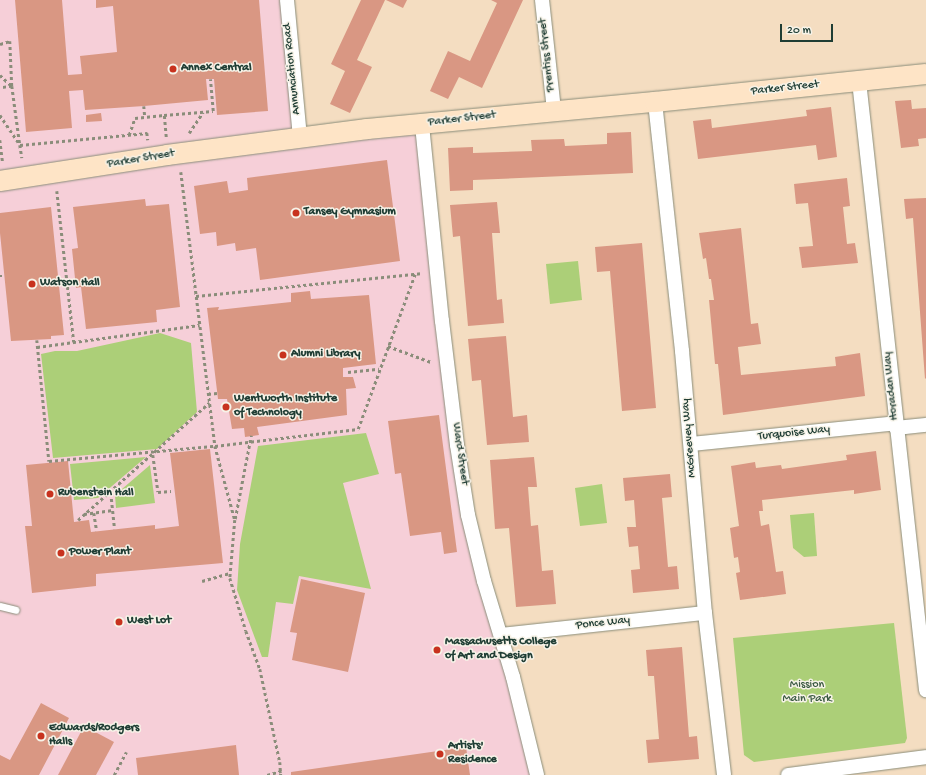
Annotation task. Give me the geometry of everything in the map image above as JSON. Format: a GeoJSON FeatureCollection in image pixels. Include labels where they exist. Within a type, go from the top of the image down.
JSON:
{"type":"FeatureCollection","features":[{"type":"Feature","properties":{"kind":"street","name":"Annunciation Road"},"geometry":{"type":"LineString","coordinates":[[287,0],[300,137]]}},
{"type":"Feature","properties":{"kind":"street","name":"Prentiss Street"},"geometry":{"type":"LineString","coordinates":[[542,0],[554,110]]}},
{"type":"Feature","properties":{"kind":"street","name":"Parker Street"},"geometry":{"type":"LineString","coordinates":[[1,172],[167,155],[367,129],[422,125],[554,110],[655,102],[926,74]]}},
{"type":"Feature","properties":{"kind":"street","name":"Horadan Way"},"geometry":{"type":"LineString","coordinates":[[859,81],[926,690]]}},
{"type":"Feature","properties":{"kind":"street","name":"McGreevey Way"},"geometry":{"type":"LineString","coordinates":[[655,102],[691,444],[705,613],[724,775]]}},
{"type":"Feature","properties":{"kind":"street","name":"Ward Street"},"geometry":{"type":"LineString","coordinates":[[422,125],[442,321],[457,445],[468,515],[484,581],[500,635],[537,775]]}},
{"type":"Feature","properties":{"kind":"street","name":"Turquoise Way"},"geometry":{"type":"LineString","coordinates":[[691,444],[896,426],[926,425]]}},
{"type":"Feature","properties":{"kind":"street","name":"Ponce Way"},"geometry":{"type":"LineString","coordinates":[[500,635],[705,613]]}},
{"type":"Feature","properties":{"kind":"street"},"geometry":{"type":"LineString","coordinates":[[788,775],[926,757]]}},
{"type":"Feature","properties":{"kind":"lane"},"geometry":{"type":"LineString","coordinates":[[0,606],[16,610]]}},
{"type":"Feature","properties":{"kind":"path"},"geometry":{"type":"LineString","coordinates":[[0,44],[10,41],[12,86],[23,161]]}},
{"type":"Feature","properties":{"kind":"path"},"geometry":{"type":"LineString","coordinates":[[0,75],[12,86]]}},
{"type":"Feature","properties":{"kind":"path"},"geometry":{"type":"LineString","coordinates":[[128,135],[135,118],[213,111],[210,79]]}},
{"type":"Feature","properties":{"kind":"path"},"geometry":{"type":"LineString","coordinates":[[0,88],[12,86]]}},
{"type":"Feature","properties":{"kind":"path"},"geometry":{"type":"LineString","coordinates":[[144,106],[145,117]]}},
{"type":"Feature","properties":{"kind":"path"},"geometry":{"type":"LineString","coordinates":[[187,137],[203,112]]}},
{"type":"Feature","properties":{"kind":"path"},"geometry":{"type":"LineString","coordinates":[[0,115],[20,145]]}},
{"type":"Feature","properties":{"kind":"path"},"geometry":{"type":"LineString","coordinates":[[164,115],[166,140]]}},
{"type":"Feature","properties":{"kind":"path"},"geometry":{"type":"LineString","coordinates":[[20,145],[147,133],[149,142]]}},
{"type":"Feature","properties":{"kind":"path"},"geometry":{"type":"LineString","coordinates":[[0,140],[1,172]]}},
{"type":"Feature","properties":{"kind":"path"},"geometry":{"type":"LineString","coordinates":[[181,171],[215,446],[235,520]]}},
{"type":"Feature","properties":{"kind":"path"},"geometry":{"type":"LineString","coordinates":[[57,191],[74,342]]}},
{"type":"Feature","properties":{"kind":"path"},"geometry":{"type":"LineString","coordinates":[[421,265],[423,280]]}},
{"type":"Feature","properties":{"kind":"path"},"geometry":{"type":"LineString","coordinates":[[196,296],[422,273]]}},
{"type":"Feature","properties":{"kind":"path"},"geometry":{"type":"LineString","coordinates":[[37,340],[50,461],[215,446],[358,429],[415,274]]}},
{"type":"Feature","properties":{"kind":"path"},"geometry":{"type":"LineString","coordinates":[[37,347],[200,325]]}},
{"type":"Feature","properties":{"kind":"path"},"geometry":{"type":"LineString","coordinates":[[388,346],[432,362],[431,355]]}},
{"type":"Feature","properties":{"kind":"path"},"geometry":{"type":"LineString","coordinates":[[348,372],[380,369]]}},
{"type":"Feature","properties":{"kind":"path"},"geometry":{"type":"LineString","coordinates":[[208,394],[217,393]]}},
{"type":"Feature","properties":{"kind":"path"},"geometry":{"type":"LineString","coordinates":[[78,520],[111,493],[209,403]]}},
{"type":"Feature","properties":{"kind":"path"},"geometry":{"type":"LineString","coordinates":[[251,436],[235,520],[230,574],[246,631],[260,669],[281,775]]}},
{"type":"Feature","properties":{"kind":"path"},"geometry":{"type":"LineString","coordinates":[[153,455],[158,492],[171,491]]}},
{"type":"Feature","properties":{"kind":"path"},"geometry":{"type":"LineString","coordinates":[[111,493],[115,529]]}},
{"type":"Feature","properties":{"kind":"path"},"geometry":{"type":"LineString","coordinates":[[84,514],[113,510]]}},
{"type":"Feature","properties":{"kind":"path"},"geometry":{"type":"LineString","coordinates":[[94,512],[97,531]]}},
{"type":"Feature","properties":{"kind":"path"},"geometry":{"type":"LineString","coordinates":[[202,581],[230,574]]}},
{"type":"Feature","properties":{"kind":"path"},"geometry":{"type":"LineString","coordinates":[[114,775],[126,752]]}},
{"type":"Feature","properties":{"kind":"path"},"geometry":{"type":"LineString","coordinates":[[267,775],[281,771]]}},
{"type":"Feature","properties":{"kind":"shaded area","name":"Wentworth Institute of Technology"},"geometry":{"type":"Polygon","coordinates":[[[0,0],[287,0],[300,137],[422,125],[457,445],[537,775],[0,775],[0,0]]]}},
{"type":"Feature","properties":{"kind":"green space"},"geometry":{"type":"Polygon","coordinates":[[[578,261],[582,300],[550,304],[546,264],[578,261]]]}},
{"type":"Feature","properties":{"kind":"green space"},"geometry":{"type":"Polygon","coordinates":[[[160,333],[191,343],[197,412],[157,449],[53,458],[41,354],[55,351],[77,351],[160,333]]]}},
{"type":"Feature","properties":{"kind":"green space"},"geometry":{"type":"Polygon","coordinates":[[[366,433],[379,474],[343,483],[371,589],[299,576],[293,604],[276,602],[268,657],[262,657],[237,590],[240,544],[258,446],[366,433]]]}},
{"type":"Feature","properties":{"kind":"green space"},"geometry":{"type":"Polygon","coordinates":[[[146,457],[98,498],[74,500],[70,464],[146,457]]]}},
{"type":"Feature","properties":{"kind":"green space"},"geometry":{"type":"Polygon","coordinates":[[[150,465],[155,503],[116,508],[115,495],[150,465]]]}},
{"type":"Feature","properties":{"kind":"green space"},"geometry":{"type":"Polygon","coordinates":[[[602,484],[607,523],[580,526],[575,488],[602,484]]]}},
{"type":"Feature","properties":{"kind":"green space"},"geometry":{"type":"Polygon","coordinates":[[[814,513],[817,556],[804,557],[793,548],[790,515],[814,513]]]}},
{"type":"Feature","properties":{"kind":"green space","name":"Mission Main Park"},"geometry":{"type":"Polygon","coordinates":[[[894,623],[907,738],[905,743],[754,762],[744,755],[733,638],[894,623]]]}},
{"type":"Feature","properties":{"kind":"building","name":"Annex Central"},"geometry":{"type":"Polygon","coordinates":[[[15,0],[62,0],[68,75],[82,74],[80,56],[117,52],[113,6],[96,8],[96,0],[259,0],[268,111],[217,115],[214,79],[206,79],[208,100],[144,106],[85,110],[83,90],[69,91],[72,128],[26,132],[15,0]]]}},
{"type":"Feature","properties":{"kind":"building"},"geometry":{"type":"Polygon","coordinates":[[[361,0],[385,0],[357,60],[372,67],[350,113],[330,104],[345,71],[331,64],[361,0]]]}},
{"type":"Feature","properties":{"kind":"building"},"geometry":{"type":"Polygon","coordinates":[[[386,0],[407,0],[403,8],[386,0]]]}},
{"type":"Feature","properties":{"kind":"building"},"geometry":{"type":"Polygon","coordinates":[[[491,0],[523,0],[482,88],[459,77],[448,99],[430,91],[448,51],[470,61],[497,3],[491,0]]]}},
{"type":"Feature","properties":{"kind":"building"},"geometry":{"type":"Polygon","coordinates":[[[911,100],[912,109],[926,108],[926,138],[918,139],[919,146],[901,148],[895,101],[911,100]]]}},
{"type":"Feature","properties":{"kind":"building"},"geometry":{"type":"Polygon","coordinates":[[[831,107],[837,157],[818,160],[816,145],[698,159],[693,121],[711,119],[712,128],[807,116],[806,110],[831,107]]]}},
{"type":"Feature","properties":{"kind":"building"},"geometry":{"type":"Polygon","coordinates":[[[101,113],[102,121],[86,122],[86,115],[101,113]]]}},
{"type":"Feature","properties":{"kind":"building"},"geometry":{"type":"Polygon","coordinates":[[[631,132],[633,173],[473,180],[473,190],[450,191],[448,148],[473,147],[473,153],[532,151],[531,140],[564,139],[565,146],[607,144],[607,133],[631,132]]]}},
{"type":"Feature","properties":{"kind":"building","name":"Tansey Gymnasium"},"geometry":{"type":"Polygon","coordinates":[[[387,160],[400,261],[260,280],[256,248],[236,251],[235,243],[217,246],[216,232],[200,234],[194,186],[227,181],[229,193],[248,190],[247,178],[387,160]]]}},
{"type":"Feature","properties":{"kind":"building"},"geometry":{"type":"Polygon","coordinates":[[[847,178],[850,206],[843,207],[847,244],[855,243],[858,263],[802,268],[799,247],[813,246],[808,203],[796,204],[794,184],[847,178]]]}},
{"type":"Feature","properties":{"kind":"building"},"geometry":{"type":"Polygon","coordinates":[[[926,198],[925,379],[913,218],[906,219],[904,199],[926,198]]]}},
{"type":"Feature","properties":{"kind":"building"},"geometry":{"type":"Polygon","coordinates":[[[145,199],[146,206],[169,204],[180,307],[156,310],[157,322],[86,329],[81,287],[76,288],[72,249],[78,248],[73,207],[145,199]]]}},
{"type":"Feature","properties":{"kind":"building"},"geometry":{"type":"Polygon","coordinates":[[[497,202],[500,233],[492,233],[497,300],[502,299],[504,323],[468,326],[460,236],[453,237],[450,205],[497,202]]]}},
{"type":"Feature","properties":{"kind":"building","name":"Watson Hall"},"geometry":{"type":"Polygon","coordinates":[[[51,207],[64,335],[51,336],[51,339],[11,341],[0,233],[0,213],[51,207]]]}},
{"type":"Feature","properties":{"kind":"building"},"geometry":{"type":"Polygon","coordinates":[[[741,228],[751,324],[758,323],[761,344],[738,347],[741,375],[836,366],[835,357],[860,353],[865,396],[723,415],[718,364],[715,364],[709,300],[714,300],[706,258],[703,259],[699,233],[741,228]]]}},
{"type":"Feature","properties":{"kind":"building"},"geometry":{"type":"Polygon","coordinates":[[[642,243],[656,408],[622,411],[610,271],[597,272],[595,247],[642,243]]]}},
{"type":"Feature","properties":{"kind":"building"},"geometry":{"type":"Polygon","coordinates":[[[310,291],[311,299],[369,295],[376,364],[343,368],[343,377],[353,377],[356,388],[346,389],[347,415],[257,427],[259,435],[245,437],[244,428],[232,429],[227,399],[218,399],[207,308],[219,307],[218,310],[291,302],[291,293],[310,291]]]}},
{"type":"Feature","properties":{"kind":"building"},"geometry":{"type":"Polygon","coordinates":[[[506,336],[513,417],[527,415],[529,442],[487,445],[481,380],[472,381],[468,339],[506,336]]]}},
{"type":"Feature","properties":{"kind":"building"},"geometry":{"type":"Polygon","coordinates":[[[439,415],[457,552],[444,554],[441,532],[410,536],[401,473],[395,474],[388,421],[439,415]]]}},
{"type":"Feature","properties":{"kind":"building"},"geometry":{"type":"Polygon","coordinates":[[[210,449],[223,563],[96,574],[96,586],[32,593],[25,526],[32,526],[26,465],[68,461],[74,522],[89,520],[91,532],[155,525],[155,529],[179,526],[170,453],[210,449]]]}},
{"type":"Feature","properties":{"kind":"building"},"geometry":{"type":"Polygon","coordinates":[[[876,451],[881,490],[854,494],[854,490],[762,500],[763,511],[759,511],[761,526],[769,524],[776,572],[783,571],[786,594],[740,600],[736,573],[740,572],[738,557],[734,558],[730,528],[739,526],[731,466],[755,462],[756,468],[781,465],[782,469],[847,460],[846,455],[876,451]]]}},
{"type":"Feature","properties":{"kind":"building"},"geometry":{"type":"Polygon","coordinates":[[[534,457],[537,487],[528,487],[531,526],[538,525],[542,571],[553,570],[556,604],[516,607],[509,528],[495,529],[490,460],[534,457]]]}},
{"type":"Feature","properties":{"kind":"building"},"geometry":{"type":"Polygon","coordinates":[[[670,474],[672,497],[662,498],[668,567],[677,566],[679,589],[633,593],[631,570],[640,569],[638,546],[629,547],[627,527],[636,527],[634,500],[625,501],[623,478],[670,474]]]}},
{"type":"Feature","properties":{"kind":"building"},"geometry":{"type":"Polygon","coordinates":[[[301,579],[365,593],[348,672],[292,660],[297,633],[290,632],[301,579]]]}},
{"type":"Feature","properties":{"kind":"building"},"geometry":{"type":"Polygon","coordinates":[[[682,647],[689,737],[697,736],[699,759],[648,763],[646,740],[659,739],[654,676],[648,676],[646,650],[682,647]]]}},
{"type":"Feature","properties":{"kind":"building","name":"Edwards/Rodgers Halls"},"geometry":{"type":"Polygon","coordinates":[[[41,703],[69,718],[39,775],[0,775],[0,755],[10,760],[41,703]]]}},
{"type":"Feature","properties":{"kind":"building","name":"Edwards/Rodgers Halls"},"geometry":{"type":"Polygon","coordinates":[[[84,726],[114,742],[96,775],[58,775],[84,726]]]}},
{"type":"Feature","properties":{"kind":"building"},"geometry":{"type":"Polygon","coordinates":[[[236,745],[239,775],[138,775],[136,758],[236,745]]]}},
{"type":"Feature","properties":{"kind":"building","name":"Artists' Residence"},"geometry":{"type":"Polygon","coordinates":[[[466,747],[470,775],[291,775],[291,772],[466,747]]]}},
{"type":"Feature","properties":{"kind":"place","name":"Annex Central"},"geometry":{"type":"Point","coordinates":[173,69]}},
{"type":"Feature","properties":{"kind":"place","name":"Tansey Gymnasium"},"geometry":{"type":"Point","coordinates":[296,213]}},
{"type":"Feature","properties":{"kind":"place","name":"Watson Hall"},"geometry":{"type":"Point","coordinates":[32,284]}},
{"type":"Feature","properties":{"kind":"place","name":"Alumni Library"},"geometry":{"type":"Point","coordinates":[283,355]}},
{"type":"Feature","properties":{"kind":"place","name":"Wentworth Institute of Technology"},"geometry":{"type":"Point","coordinates":[226,407]}},
{"type":"Feature","properties":{"kind":"place","name":"Rubenstein Hall"},"geometry":{"type":"Point","coordinates":[50,494]}},
{"type":"Feature","properties":{"kind":"place","name":"Power Plant"},"geometry":{"type":"Point","coordinates":[61,553]}},
{"type":"Feature","properties":{"kind":"place","name":"West Lot"},"geometry":{"type":"Point","coordinates":[119,622]}},
{"type":"Feature","properties":{"kind":"place","name":"Massachusetts College of Art and Design"},"geometry":{"type":"Point","coordinates":[437,650]}},
{"type":"Feature","properties":{"kind":"place","name":"Edwards/Rodgers Halls"},"geometry":{"type":"Point","coordinates":[41,736]}},
{"type":"Feature","properties":{"kind":"place","name":"Artists' Residence"},"geometry":{"type":"Point","coordinates":[440,754]}}]}
